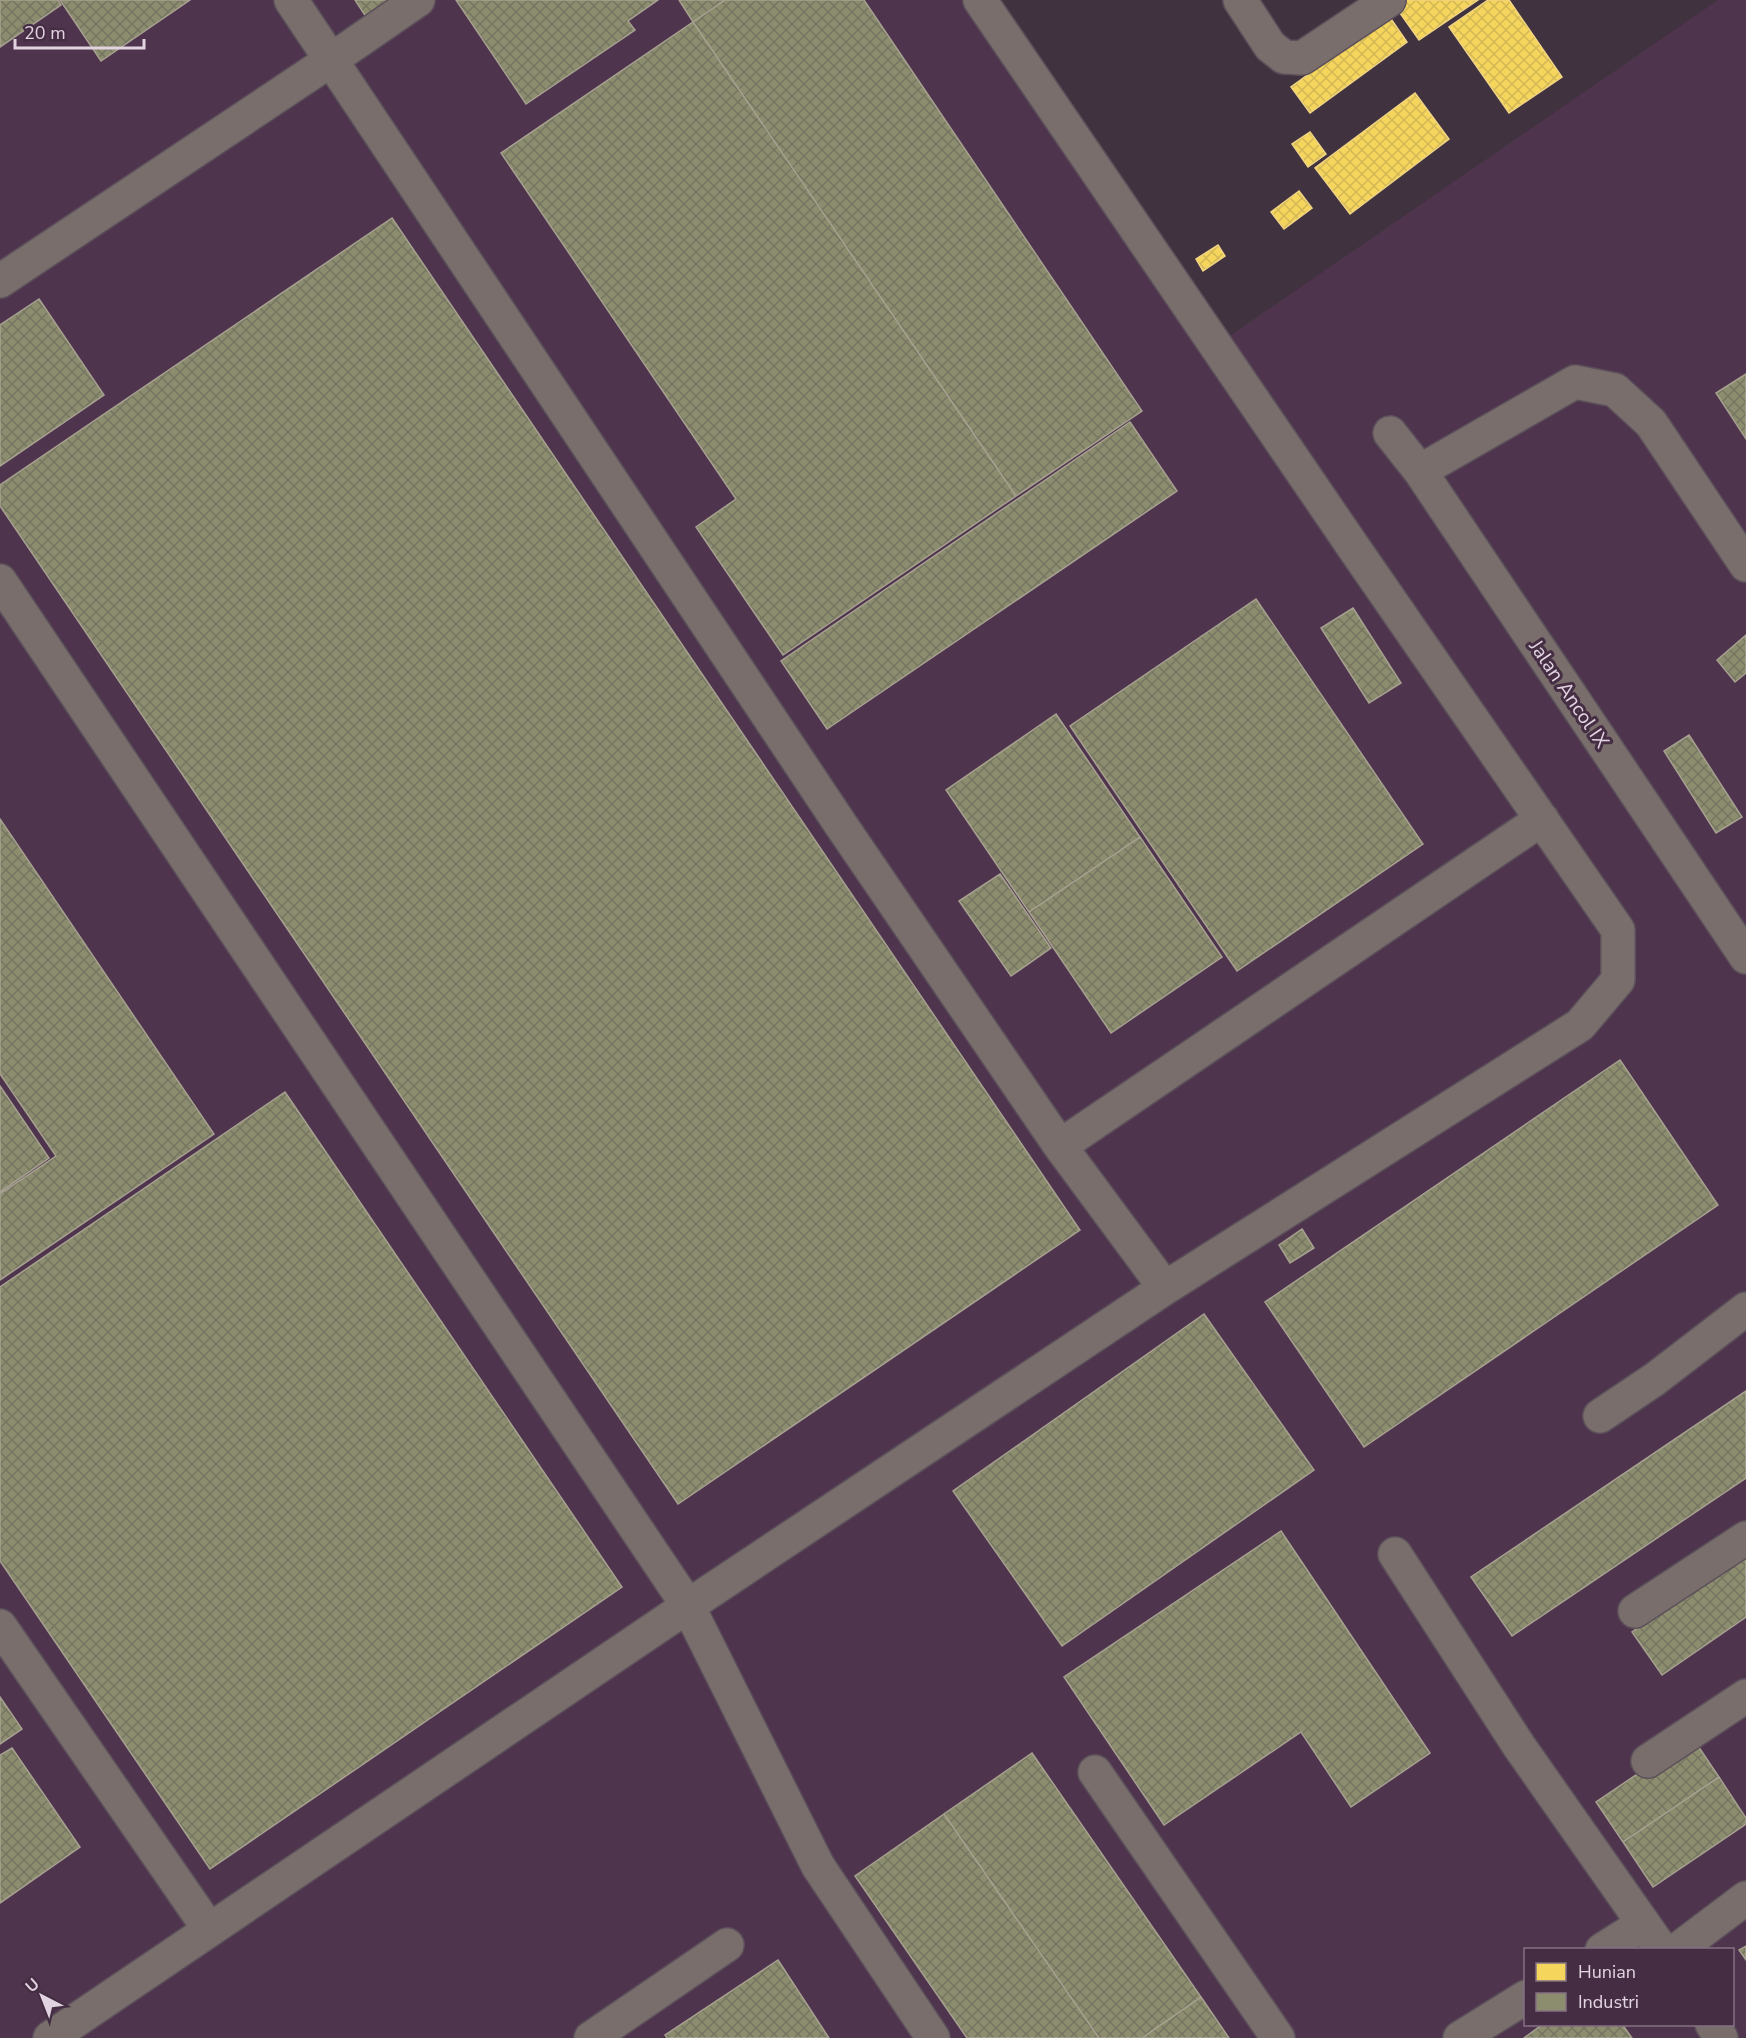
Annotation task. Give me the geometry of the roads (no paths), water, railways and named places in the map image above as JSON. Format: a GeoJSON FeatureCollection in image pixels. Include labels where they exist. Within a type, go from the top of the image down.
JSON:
{"type":"FeatureCollection","features":[{"type":"Feature","properties":{"kind":"street"},"geometry":{"type":"LineString","coordinates":[[291,0],[841,825],[1060,1146],[1165,1288]]}},
{"type":"Feature","properties":{"kind":"street"},"geometry":{"type":"LineString","coordinates":[[0,281],[418,0]]}},
{"type":"Feature","properties":{"kind":"street"},"geometry":{"type":"LineString","coordinates":[[50,2038],[688,1606],[1165,1288],[1580,1025],[1618,980],[1618,930],[980,0]]}},
{"type":"Feature","properties":{"kind":"street"},"geometry":{"type":"LineString","coordinates":[[1240,0],[1270,46],[1284,57],[1302,58],[1389,0]]}},
{"type":"Feature","properties":{"kind":"street"},"geometry":{"type":"LineString","coordinates":[[1420,471],[1575,382],[1615,390],[1651,423],[1746,565]]}},
{"type":"Feature","properties":{"kind":"street","name":"Jalan Ancol IX"},"geometry":{"type":"LineString","coordinates":[[1390,433],[1420,471],[1734,916],[1746,957]]}},
{"type":"Feature","properties":{"kind":"street"},"geometry":{"type":"LineString","coordinates":[[0,581],[688,1606],[818,1866],[933,2038]]}},
{"type":"Feature","properties":{"kind":"street"},"geometry":{"type":"LineString","coordinates":[[1060,1146],[1542,819]]}},
{"type":"Feature","properties":{"kind":"street"},"geometry":{"type":"LineString","coordinates":[[1600,1416],[1655,1379],[1746,1309]]}},
{"type":"Feature","properties":{"kind":"street"},"geometry":{"type":"LineString","coordinates":[[1635,1611],[1746,1538]]}},
{"type":"Feature","properties":{"kind":"street"},"geometry":{"type":"LineString","coordinates":[[1395,1554],[1519,1746],[1652,1937],[1610,1948]]}},
{"type":"Feature","properties":{"kind":"street"},"geometry":{"type":"LineString","coordinates":[[0,1626],[209,1929]]}},
{"type":"Feature","properties":{"kind":"street"},"geometry":{"type":"LineString","coordinates":[[1648,1761],[1746,1696]]}},
{"type":"Feature","properties":{"kind":"street"},"geometry":{"type":"LineString","coordinates":[[1095,1772],[1278,2038]]}},
{"type":"Feature","properties":{"kind":"street"},"geometry":{"type":"LineString","coordinates":[[1680,1948],[1746,1898]]}},
{"type":"Feature","properties":{"kind":"street"},"geometry":{"type":"LineString","coordinates":[[591,2038],[727,1945]]}},
{"type":"Feature","properties":{"kind":"street"},"geometry":{"type":"LineString","coordinates":[[1460,2038],[1524,1998]]}}]}
